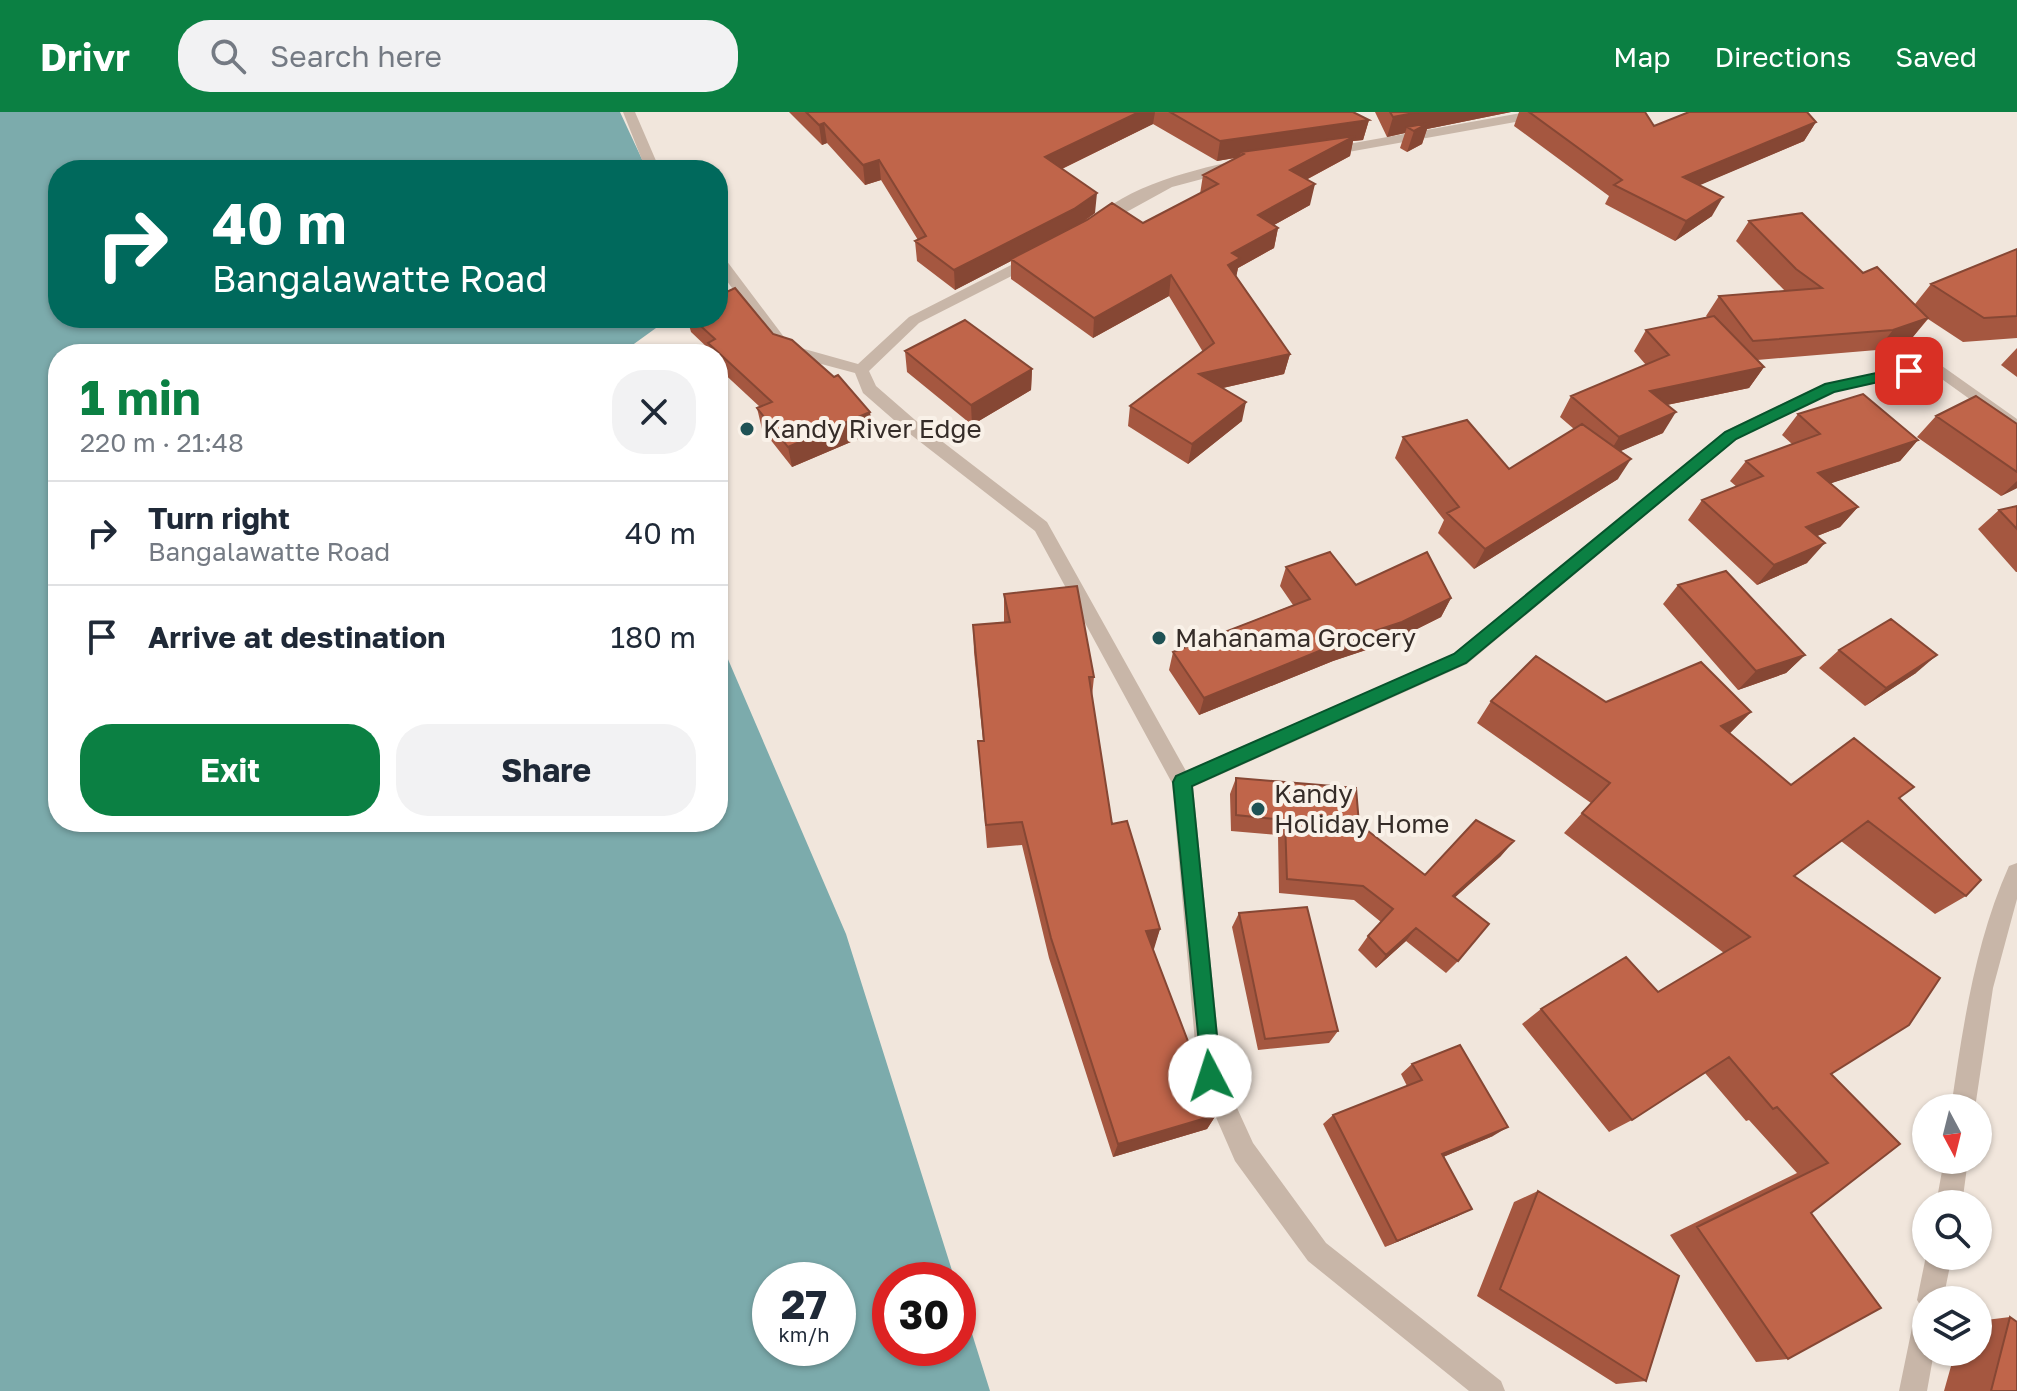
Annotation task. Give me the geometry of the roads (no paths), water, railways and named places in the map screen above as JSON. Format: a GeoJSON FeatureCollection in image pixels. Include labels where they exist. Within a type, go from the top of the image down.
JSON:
{"type":"FeatureCollection","features":[{"type":"Feature","properties":{"kind":"street"},"geometry":{"type":"LineString","coordinates":[[629,112],[649,160]]}},
{"type":"Feature","properties":{"kind":"street"},"geometry":{"type":"LineString","coordinates":[[1313,153],[1385,144],[1521,117],[1570,112]]}},
{"type":"Feature","properties":{"kind":"street"},"geometry":{"type":"LineString","coordinates":[[1079,235],[1127,201],[1205,169],[1267,160]]}},
{"type":"Feature","properties":{"kind":"street"},"geometry":{"type":"LineString","coordinates":[[861,370],[914,320],[1052,250]]}},
{"type":"Feature","properties":{"kind":"street"},"geometry":{"type":"LineString","coordinates":[[728,272],[785,349],[861,370]]}},
{"type":"Feature","properties":{"kind":"street"},"geometry":{"type":"LineString","coordinates":[[1182,782],[1460,659],[1731,435],[1830,388],[1935,366],[2017,427]]}},
{"type":"Feature","properties":{"kind":"street"},"geometry":{"type":"LineString","coordinates":[[861,370],[869,389],[916,430],[1041,527],[1182,782],[1210,1076],[1244,1152],[1317,1252],[1491,1391]]}},
{"type":"Feature","properties":{"kind":"street"},"geometry":{"type":"LineString","coordinates":[[1965,1094],[2004,899],[2017,873]]}},
{"type":"Feature","properties":{"kind":"street"},"geometry":{"type":"LineString","coordinates":[[1913,1391],[1918,1366]]}},
{"type":"Feature","properties":{"kind":"water"},"geometry":{"type":"Polygon","coordinates":[[[0,112],[620,112],[642,160],[48,160],[48,328],[656,328],[634,344],[48,344],[48,832],[728,832],[728,659],[846,934],[949,1262],[872,1262],[872,1366],[976,1366],[976,1346],[990,1391],[0,1391],[0,112]]]}},
{"type":"Feature","properties":{"kind":"place","name":"Kandy River Edge"},"geometry":{"type":"Point","coordinates":[747,429]}},
{"type":"Feature","properties":{"kind":"place","name":"Mahanama Grocery"},"geometry":{"type":"Point","coordinates":[1159,638]}},
{"type":"Feature","properties":{"kind":"place","name":"Kandy Holiday Home"},"geometry":{"type":"Point","coordinates":[1258,809]}}]}
